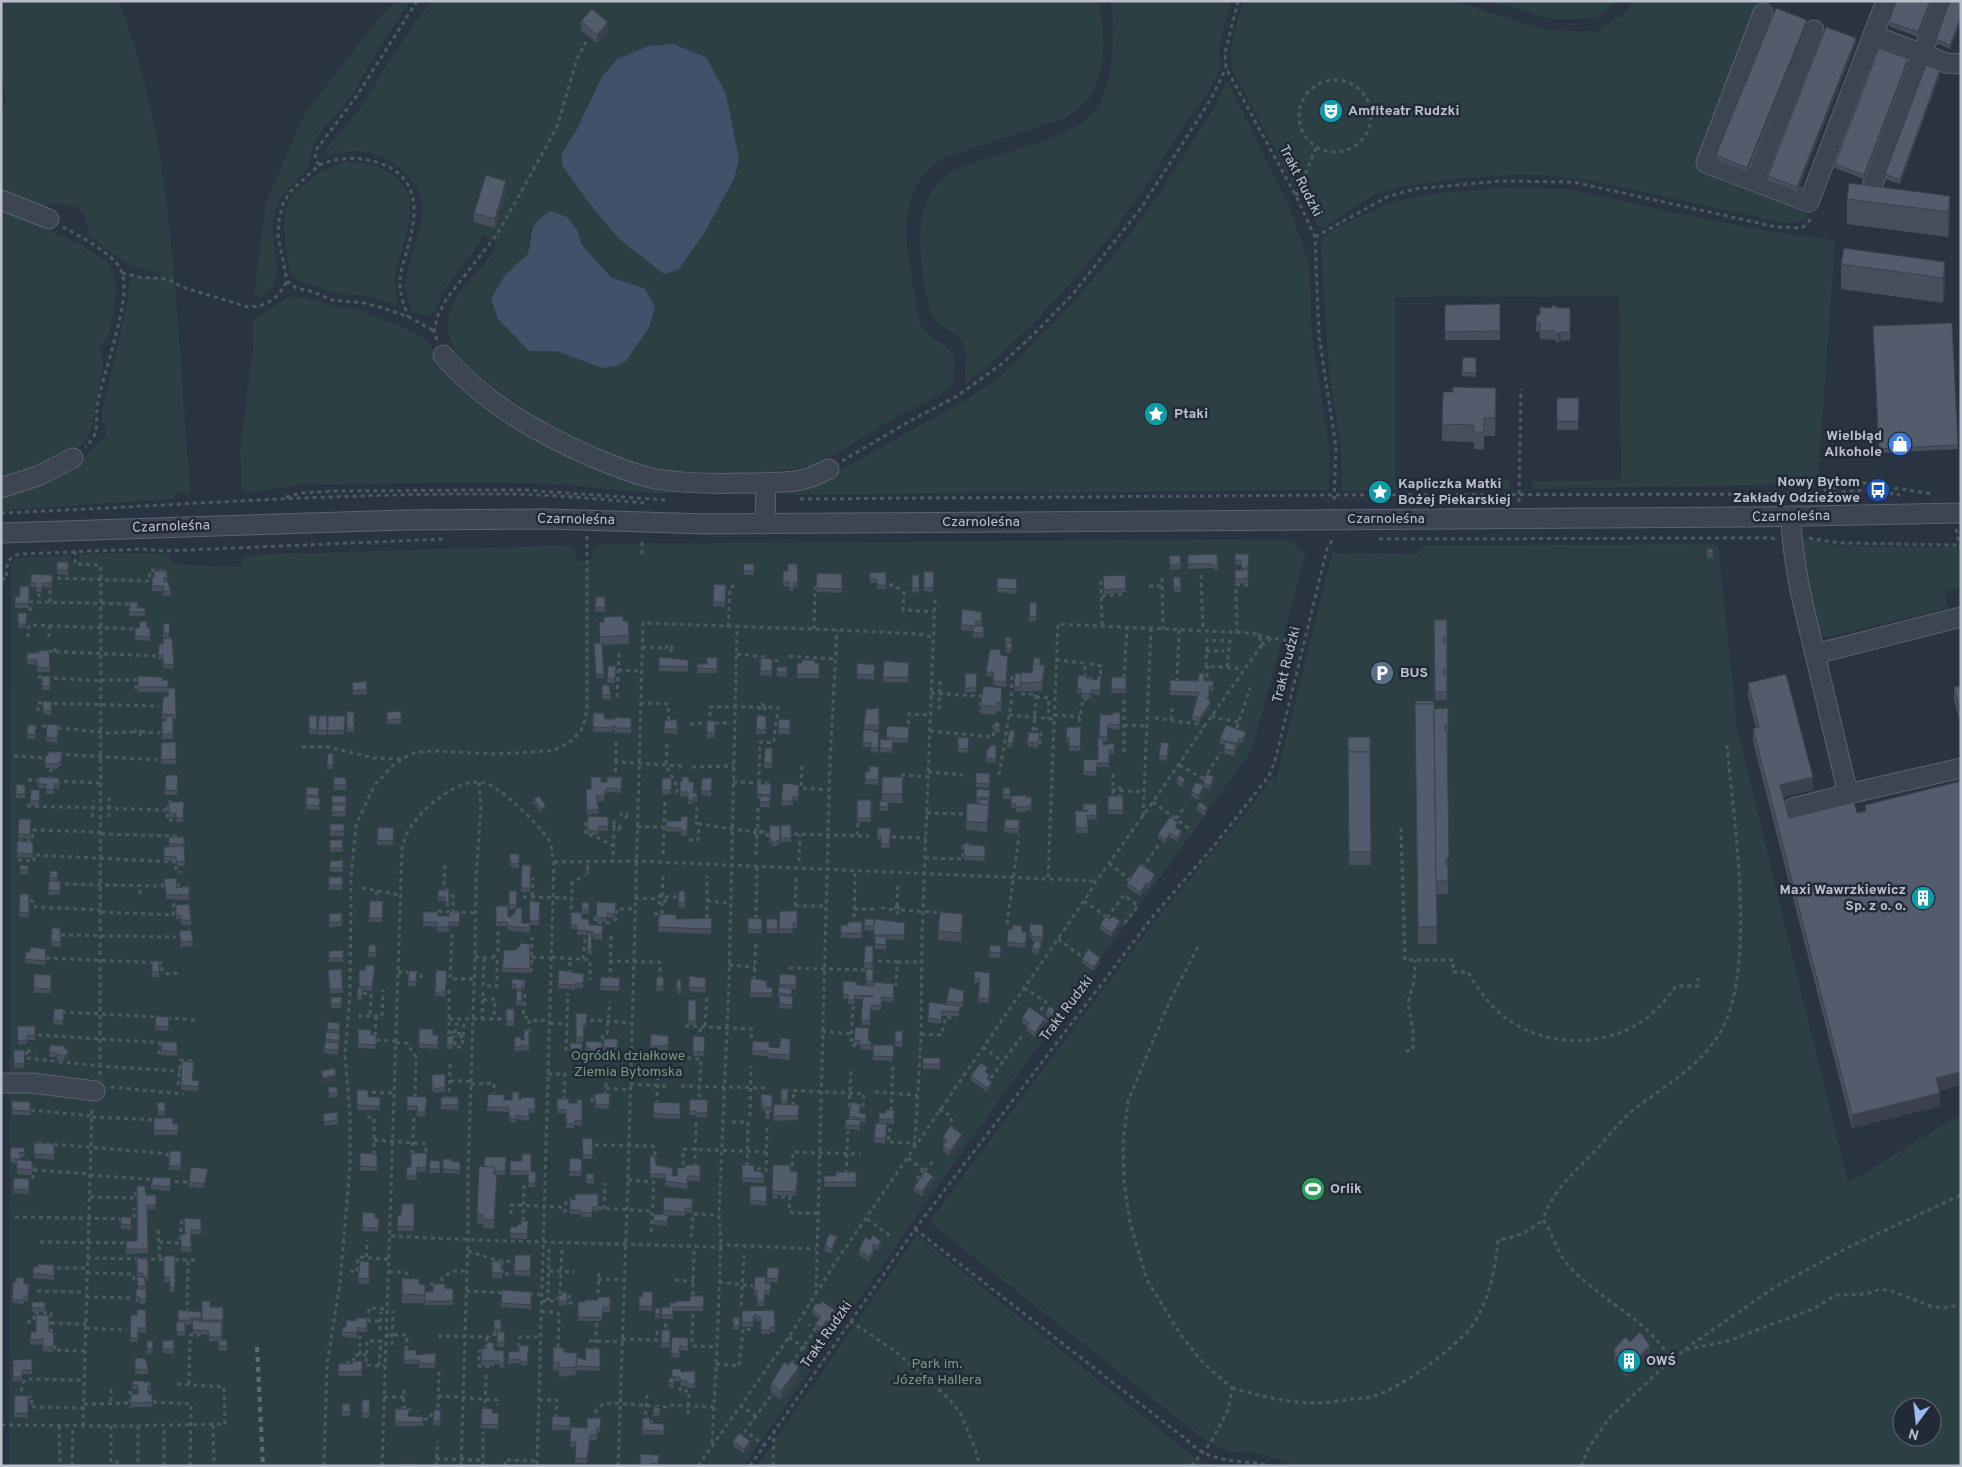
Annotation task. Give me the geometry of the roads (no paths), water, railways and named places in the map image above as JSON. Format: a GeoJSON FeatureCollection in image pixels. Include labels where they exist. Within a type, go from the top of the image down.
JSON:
{"type":"FeatureCollection","features":[{"type":"Feature","properties":{"kind":"street"},"geometry":{"type":"LineString","coordinates":[[1763,13],[1706,163],[1809,202],[1886,1]]}},
{"type":"Feature","properties":{"kind":"street"},"geometry":{"type":"LineString","coordinates":[[1873,184],[1942,1]]}},
{"type":"Feature","properties":{"kind":"street"},"geometry":{"type":"LineString","coordinates":[[1755,181],[1814,30]]}},
{"type":"Feature","properties":{"kind":"street"},"geometry":{"type":"LineString","coordinates":[[1873,34],[1946,63],[1961,64]]}},
{"type":"Feature","properties":{"kind":"street"},"geometry":{"type":"LineString","coordinates":[[1,200],[50,219]]}},
{"type":"Feature","properties":{"kind":"street"},"geometry":{"type":"LineString","coordinates":[[443,355],[458,373],[493,402],[525,423],[565,445],[613,466],[654,479],[698,485],[791,481],[808,478],[828,469]]}},
{"type":"Feature","properties":{"kind":"street"},"geometry":{"type":"LineString","coordinates":[[1,488],[38,476],[74,458]]}},
{"type":"Feature","properties":{"kind":"street"},"geometry":{"type":"LineString","coordinates":[[765,524],[766,482]]}},
{"type":"Feature","properties":{"kind":"street","name":"Czarnoleśna"},"geometry":{"type":"LineString","coordinates":[[1,533],[261,524],[500,519],[765,524],[1520,509],[1958,521]]}},
{"type":"Feature","properties":{"kind":"street"},"geometry":{"type":"LineString","coordinates":[[1791,516],[1791,536],[1798,579],[1848,794]]}},
{"type":"Feature","properties":{"kind":"street"},"geometry":{"type":"LineString","coordinates":[[1814,654],[1961,617]]}},
{"type":"Feature","properties":{"kind":"street"},"geometry":{"type":"LineString","coordinates":[[1793,808],[1961,768]]}},
{"type":"Feature","properties":{"kind":"street"},"geometry":{"type":"LineString","coordinates":[[1,1083],[97,1087]]}},
{"type":"Feature","properties":{"kind":"water"},"geometry":{"type":"Polygon","coordinates":[[[673,44],[706,57],[726,94],[739,160],[734,179],[705,232],[678,270],[664,274],[618,238],[589,203],[562,165],[562,153],[576,131],[602,77],[617,59],[649,46],[673,44]]]}},
{"type":"Feature","properties":{"kind":"water"},"geometry":{"type":"Polygon","coordinates":[[[551,211],[567,217],[578,231],[581,244],[612,278],[644,288],[655,306],[650,326],[626,361],[616,366],[602,368],[556,351],[529,351],[498,319],[491,299],[505,275],[527,255],[533,226],[551,211]]]}},
{"type":"Feature","properties":{"kind":"railway"},"geometry":{"type":"LineString","coordinates":[[257,1347],[263,1466]]}},
{"type":"Feature","properties":{"kind":"place","name":"Amfiteatr Rudzki"},"geometry":{"type":"Point","coordinates":[1331,111]}},
{"type":"Feature","properties":{"kind":"place","name":"Ptaki"},"geometry":{"type":"Point","coordinates":[1156,414]}},
{"type":"Feature","properties":{"kind":"place","name":"Wielbłąd Alkohole"},"geometry":{"type":"Point","coordinates":[1900,444]}},
{"type":"Feature","properties":{"kind":"place","name":"Nowy Bytom Zakłady Odzieżowe"},"geometry":{"type":"Point","coordinates":[1878,490]}},
{"type":"Feature","properties":{"kind":"place","name":"Kapliczka Matki Bożej Piekarskiej"},"geometry":{"type":"Point","coordinates":[1380,492]}},
{"type":"Feature","properties":{"kind":"place","name":"BUS"},"geometry":{"type":"Point","coordinates":[1382,673]}},
{"type":"Feature","properties":{"kind":"place","name":"Maxi Wawrzkiewicz Sp. z o. o."},"geometry":{"type":"Point","coordinates":[1923,898]}},
{"type":"Feature","properties":{"kind":"place","name":"Orlik"},"geometry":{"type":"Point","coordinates":[1313,1189]}},
{"type":"Feature","properties":{"kind":"place","name":"OWŚ"},"geometry":{"type":"Point","coordinates":[1629,1361]}},
{"type":"Feature","properties":{"kind":"park label","name":"Ogródki działkowe Ziemia Bytomska"},"geometry":{"type":"Point","coordinates":[628,1064]}},
{"type":"Feature","properties":{"kind":"park label","name":"Park im. Józefa Hallera"},"geometry":{"type":"Point","coordinates":[937,1372]}}]}
